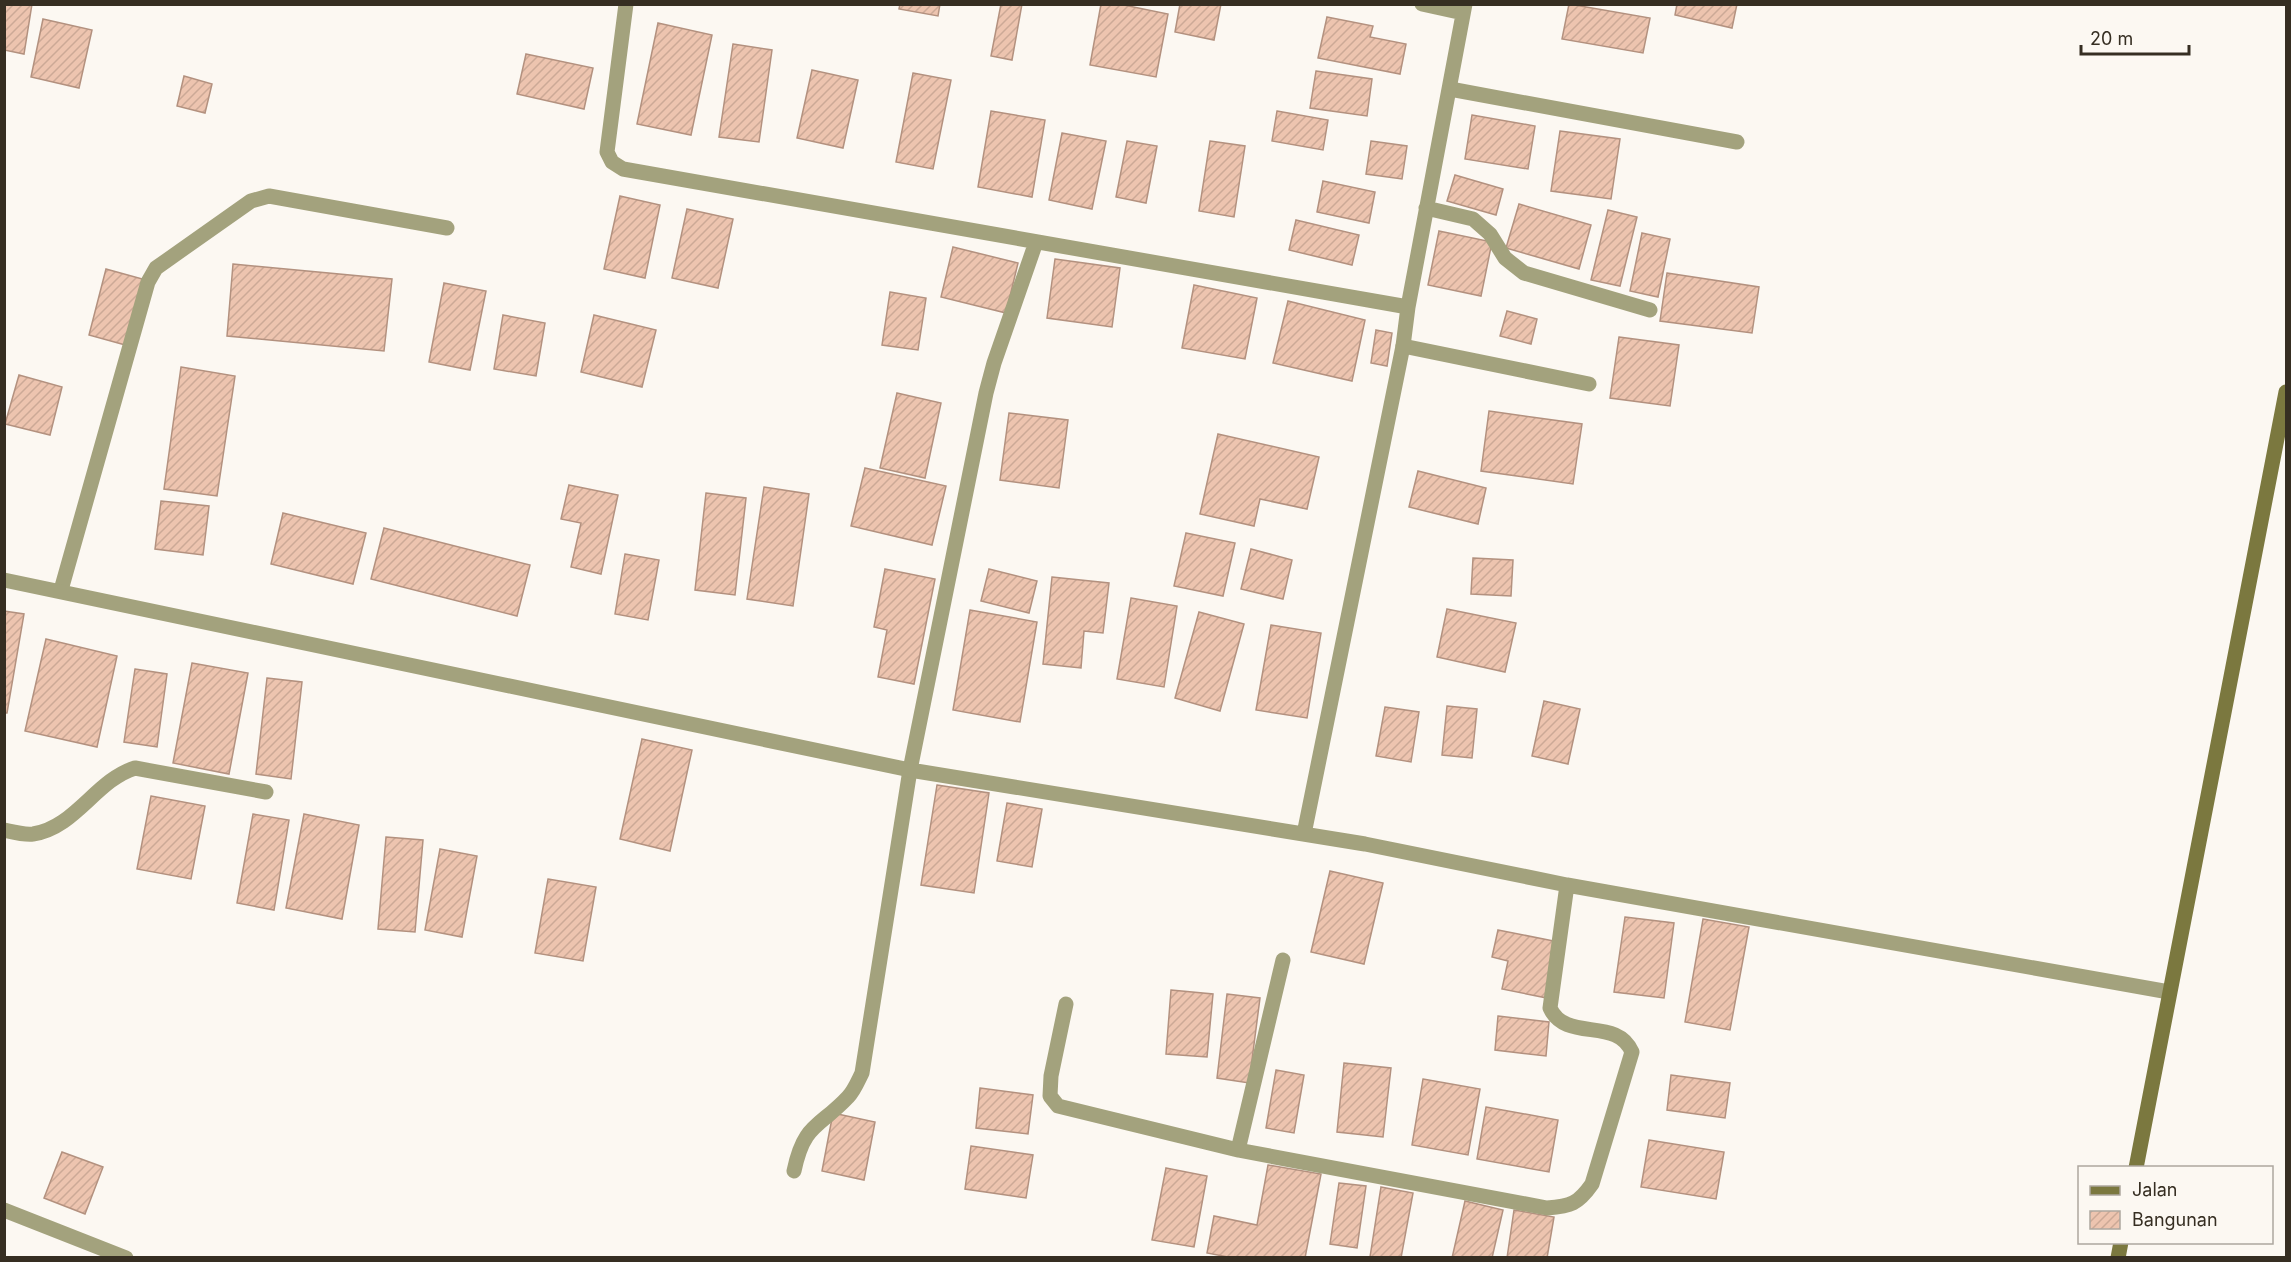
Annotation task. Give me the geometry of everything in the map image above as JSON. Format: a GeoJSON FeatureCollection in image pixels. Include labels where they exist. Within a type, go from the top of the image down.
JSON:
{"type":"FeatureCollection","features":[{"type":"Feature","properties":{"kind":"main road"},"geometry":{"type":"LineString","coordinates":[[2136,1166],[2286,392]]}},
{"type":"Feature","properties":{"kind":"street"},"geometry":{"type":"LineString","coordinates":[[626,4],[607,152],[612,162],[622,169],[1408,307]]}},
{"type":"Feature","properties":{"kind":"street"},"geometry":{"type":"LineString","coordinates":[[1304,834],[1403,346],[1408,307],[1464,9],[1422,4]]}},
{"type":"Feature","properties":{"kind":"street"},"geometry":{"type":"LineString","coordinates":[[1450,89],[1737,142]]}},
{"type":"Feature","properties":{"kind":"street"},"geometry":{"type":"LineString","coordinates":[[61,590],[148,282],[156,268],[251,201],[269,196],[447,228]]}},
{"type":"Feature","properties":{"kind":"street"},"geometry":{"type":"LineString","coordinates":[[1426,208],[1473,219],[1490,234],[1505,258],[1524,273],[1650,310]]}},
{"type":"Feature","properties":{"kind":"street"},"geometry":{"type":"LineString","coordinates":[[794,1171],[799,1147],[815,1125],[848,1097],[862,1073],[910,770],[986,393],[1036,242]]}},
{"type":"Feature","properties":{"kind":"street"},"geometry":{"type":"LineString","coordinates":[[1403,346],[1589,384]]}},
{"type":"Feature","properties":{"kind":"street"},"geometry":{"type":"LineString","coordinates":[[4,580],[61,590],[910,770],[1304,834],[1567,885],[2169,992]]}},
{"type":"Feature","properties":{"kind":"street"},"geometry":{"type":"LineString","coordinates":[[4,830],[31,835],[44,831],[78,812],[123,772],[135,768],[266,792]]}},
{"type":"Feature","properties":{"kind":"street"},"geometry":{"type":"LineString","coordinates":[[1066,1004],[1051,1076],[1050,1096],[1058,1106],[1238,1149],[1547,1208],[1565,1207],[1581,1200],[1592,1184],[1632,1052],[1628,1043],[1619,1035],[1563,1025],[1554,1018],[1550,1008],[1567,885]]}},
{"type":"Feature","properties":{"kind":"street"},"geometry":{"type":"LineString","coordinates":[[1238,1149],[1283,960]]}},
{"type":"Feature","properties":{"kind":"street"},"geometry":{"type":"LineString","coordinates":[[4,1210],[126,1257]]}},
{"type":"Feature","properties":{"kind":"building"},"geometry":{"type":"Polygon","coordinates":[[[4,4],[32,4],[24,54],[4,50],[4,4]]]}},
{"type":"Feature","properties":{"kind":"building"},"geometry":{"type":"Polygon","coordinates":[[[900,4],[940,4],[938,16],[899,9],[900,4]]]}},
{"type":"Feature","properties":{"kind":"building"},"geometry":{"type":"Polygon","coordinates":[[[1001,4],[1022,4],[1012,60],[991,56],[1001,4]]]}},
{"type":"Feature","properties":{"kind":"building"},"geometry":{"type":"Polygon","coordinates":[[[1101,4],[1119,4],[1168,14],[1156,77],[1090,65],[1101,4]]]}},
{"type":"Feature","properties":{"kind":"building"},"geometry":{"type":"Polygon","coordinates":[[[1180,4],[1221,4],[1214,40],[1175,32],[1180,4]]]}},
{"type":"Feature","properties":{"kind":"building"},"geometry":{"type":"Polygon","coordinates":[[[1569,4],[1650,18],[1643,53],[1562,39],[1569,4]]]}},
{"type":"Feature","properties":{"kind":"building"},"geometry":{"type":"Polygon","coordinates":[[[1677,4],[1737,4],[1732,28],[1675,15],[1677,4]]]}},
{"type":"Feature","properties":{"kind":"building"},"geometry":{"type":"Polygon","coordinates":[[[1327,17],[1373,26],[1370,37],[1406,44],[1400,74],[1318,58],[1327,17]]]}},
{"type":"Feature","properties":{"kind":"building"},"geometry":{"type":"Polygon","coordinates":[[[43,19],[92,30],[79,88],[31,77],[43,19]]]}},
{"type":"Feature","properties":{"kind":"building"},"geometry":{"type":"Polygon","coordinates":[[[658,23],[712,35],[691,135],[637,124],[658,23]]]}},
{"type":"Feature","properties":{"kind":"building"},"geometry":{"type":"Polygon","coordinates":[[[733,44],[772,50],[759,142],[719,137],[733,44]]]}},
{"type":"Feature","properties":{"kind":"building"},"geometry":{"type":"Polygon","coordinates":[[[526,54],[593,68],[584,109],[517,94],[526,54]]]}},
{"type":"Feature","properties":{"kind":"building"},"geometry":{"type":"Polygon","coordinates":[[[812,70],[858,80],[843,148],[797,138],[812,70]]]}},
{"type":"Feature","properties":{"kind":"building"},"geometry":{"type":"Polygon","coordinates":[[[1316,71],[1372,79],[1367,116],[1310,108],[1316,71]]]}},
{"type":"Feature","properties":{"kind":"building"},"geometry":{"type":"Polygon","coordinates":[[[913,73],[951,80],[933,169],[896,162],[913,73]]]}},
{"type":"Feature","properties":{"kind":"building"},"geometry":{"type":"Polygon","coordinates":[[[184,76],[212,84],[205,113],[177,106],[184,76]]]}},
{"type":"Feature","properties":{"kind":"building"},"geometry":{"type":"Polygon","coordinates":[[[991,111],[1045,120],[1032,197],[978,187],[991,111]]]}},
{"type":"Feature","properties":{"kind":"building"},"geometry":{"type":"Polygon","coordinates":[[[1277,111],[1328,120],[1323,150],[1272,141],[1277,111]]]}},
{"type":"Feature","properties":{"kind":"building"},"geometry":{"type":"Polygon","coordinates":[[[1472,115],[1535,126],[1528,169],[1465,159],[1472,115]]]}},
{"type":"Feature","properties":{"kind":"building"},"geometry":{"type":"Polygon","coordinates":[[[1560,131],[1620,139],[1611,199],[1551,191],[1560,131]]]}},
{"type":"Feature","properties":{"kind":"building"},"geometry":{"type":"Polygon","coordinates":[[[1062,133],[1106,141],[1092,209],[1049,200],[1062,133]]]}},
{"type":"Feature","properties":{"kind":"building"},"geometry":{"type":"Polygon","coordinates":[[[1127,141],[1157,146],[1146,203],[1116,197],[1127,141]]]}},
{"type":"Feature","properties":{"kind":"building"},"geometry":{"type":"Polygon","coordinates":[[[1210,141],[1245,146],[1234,217],[1199,211],[1210,141]]]}},
{"type":"Feature","properties":{"kind":"building"},"geometry":{"type":"Polygon","coordinates":[[[1371,141],[1407,146],[1402,179],[1366,174],[1371,141]]]}},
{"type":"Feature","properties":{"kind":"building"},"geometry":{"type":"Polygon","coordinates":[[[1455,175],[1503,189],[1496,215],[1447,201],[1455,175]]]}},
{"type":"Feature","properties":{"kind":"building"},"geometry":{"type":"Polygon","coordinates":[[[1323,181],[1375,192],[1369,223],[1317,212],[1323,181]]]}},
{"type":"Feature","properties":{"kind":"building"},"geometry":{"type":"Polygon","coordinates":[[[620,196],[660,205],[645,278],[604,269],[620,196]]]}},
{"type":"Feature","properties":{"kind":"building"},"geometry":{"type":"Polygon","coordinates":[[[1519,204],[1591,225],[1579,269],[1506,248],[1519,204]]]}},
{"type":"Feature","properties":{"kind":"building"},"geometry":{"type":"Polygon","coordinates":[[[687,209],[733,219],[718,288],[672,278],[687,209]]]}},
{"type":"Feature","properties":{"kind":"building"},"geometry":{"type":"Polygon","coordinates":[[[1608,210],[1637,217],[1620,286],[1591,280],[1608,210]]]}},
{"type":"Feature","properties":{"kind":"building"},"geometry":{"type":"Polygon","coordinates":[[[1296,220],[1359,235],[1352,265],[1289,250],[1296,220]]]}},
{"type":"Feature","properties":{"kind":"building"},"geometry":{"type":"Polygon","coordinates":[[[1439,231],[1492,242],[1481,296],[1428,285],[1439,231]]]}},
{"type":"Feature","properties":{"kind":"building"},"geometry":{"type":"Polygon","coordinates":[[[1642,233],[1670,239],[1658,297],[1630,291],[1642,233]]]}},
{"type":"Feature","properties":{"kind":"building"},"geometry":{"type":"Polygon","coordinates":[[[953,247],[1018,263],[1006,313],[941,297],[953,247]]]}},
{"type":"Feature","properties":{"kind":"building"},"geometry":{"type":"Polygon","coordinates":[[[1055,259],[1120,268],[1112,327],[1047,318],[1055,259]]]}},
{"type":"Feature","properties":{"kind":"building"},"geometry":{"type":"Polygon","coordinates":[[[233,264],[392,279],[384,351],[227,336],[233,264]]]}},
{"type":"Feature","properties":{"kind":"building"},"geometry":{"type":"Polygon","coordinates":[[[106,269],[146,280],[129,346],[89,335],[106,269]]]}},
{"type":"Feature","properties":{"kind":"building"},"geometry":{"type":"Polygon","coordinates":[[[1667,273],[1759,287],[1752,333],[1660,321],[1667,273]]]}},
{"type":"Feature","properties":{"kind":"building"},"geometry":{"type":"Polygon","coordinates":[[[444,283],[486,291],[470,370],[429,362],[444,283]]]}},
{"type":"Feature","properties":{"kind":"building"},"geometry":{"type":"Polygon","coordinates":[[[1194,285],[1257,298],[1245,359],[1182,348],[1194,285]]]}},
{"type":"Feature","properties":{"kind":"building"},"geometry":{"type":"Polygon","coordinates":[[[890,292],[926,298],[918,350],[882,345],[890,292]]]}},
{"type":"Feature","properties":{"kind":"building"},"geometry":{"type":"Polygon","coordinates":[[[1288,301],[1365,320],[1352,381],[1273,363],[1288,301]]]}},
{"type":"Feature","properties":{"kind":"building"},"geometry":{"type":"Polygon","coordinates":[[[1507,311],[1537,319],[1531,344],[1500,336],[1507,311]]]}},
{"type":"Feature","properties":{"kind":"building"},"geometry":{"type":"Polygon","coordinates":[[[503,315],[545,323],[536,376],[494,369],[503,315]]]}},
{"type":"Feature","properties":{"kind":"building"},"geometry":{"type":"Polygon","coordinates":[[[594,315],[656,330],[642,387],[581,372],[594,315]]]}},
{"type":"Feature","properties":{"kind":"building"},"geometry":{"type":"Polygon","coordinates":[[[1376,330],[1392,333],[1387,366],[1371,363],[1376,330]]]}},
{"type":"Feature","properties":{"kind":"building"},"geometry":{"type":"Polygon","coordinates":[[[1619,337],[1679,345],[1670,406],[1610,398],[1619,337]]]}},
{"type":"Feature","properties":{"kind":"building"},"geometry":{"type":"Polygon","coordinates":[[[181,367],[235,376],[217,496],[164,489],[181,367]]]}},
{"type":"Feature","properties":{"kind":"building"},"geometry":{"type":"Polygon","coordinates":[[[19,375],[62,387],[50,435],[5,424],[19,375]]]}},
{"type":"Feature","properties":{"kind":"building"},"geometry":{"type":"Polygon","coordinates":[[[897,393],[941,403],[925,478],[880,468],[897,393]]]}},
{"type":"Feature","properties":{"kind":"building"},"geometry":{"type":"Polygon","coordinates":[[[1489,411],[1582,424],[1573,484],[1481,471],[1489,411]]]}},
{"type":"Feature","properties":{"kind":"building"},"geometry":{"type":"Polygon","coordinates":[[[1009,413],[1068,420],[1059,488],[1000,480],[1009,413]]]}},
{"type":"Feature","properties":{"kind":"building"},"geometry":{"type":"Polygon","coordinates":[[[1218,434],[1319,457],[1307,509],[1260,499],[1254,526],[1200,514],[1218,434]]]}},
{"type":"Feature","properties":{"kind":"building"},"geometry":{"type":"Polygon","coordinates":[[[865,468],[946,486],[932,545],[851,526],[865,468]]]}},
{"type":"Feature","properties":{"kind":"building"},"geometry":{"type":"Polygon","coordinates":[[[1418,471],[1486,488],[1478,524],[1409,507],[1418,471]]]}},
{"type":"Feature","properties":{"kind":"building"},"geometry":{"type":"Polygon","coordinates":[[[569,485],[618,495],[601,574],[571,567],[581,523],[561,519],[569,485]]]}},
{"type":"Feature","properties":{"kind":"building"},"geometry":{"type":"Polygon","coordinates":[[[764,487],[809,494],[793,606],[747,599],[764,487]]]}},
{"type":"Feature","properties":{"kind":"building"},"geometry":{"type":"Polygon","coordinates":[[[706,493],[746,498],[735,595],[695,590],[706,493]]]}},
{"type":"Feature","properties":{"kind":"building"},"geometry":{"type":"Polygon","coordinates":[[[161,501],[209,506],[203,555],[155,549],[161,501]]]}},
{"type":"Feature","properties":{"kind":"building"},"geometry":{"type":"Polygon","coordinates":[[[283,513],[366,533],[353,584],[271,564],[283,513]]]}},
{"type":"Feature","properties":{"kind":"building"},"geometry":{"type":"Polygon","coordinates":[[[384,528],[530,565],[517,616],[371,579],[384,528]]]}},
{"type":"Feature","properties":{"kind":"building"},"geometry":{"type":"Polygon","coordinates":[[[1186,533],[1235,543],[1223,596],[1174,586],[1186,533]]]}},
{"type":"Feature","properties":{"kind":"building"},"geometry":{"type":"Polygon","coordinates":[[[1251,549],[1292,560],[1283,599],[1241,589],[1251,549]]]}},
{"type":"Feature","properties":{"kind":"building"},"geometry":{"type":"Polygon","coordinates":[[[625,554],[659,560],[648,620],[615,614],[625,554]]]}},
{"type":"Feature","properties":{"kind":"building"},"geometry":{"type":"Polygon","coordinates":[[[1473,558],[1513,560],[1511,596],[1471,594],[1473,558]]]}},
{"type":"Feature","properties":{"kind":"building"},"geometry":{"type":"Polygon","coordinates":[[[885,569],[935,579],[914,684],[878,677],[887,630],[874,627],[885,569]]]}},
{"type":"Feature","properties":{"kind":"building"},"geometry":{"type":"Polygon","coordinates":[[[989,569],[1037,581],[1029,613],[981,601],[989,569]]]}},
{"type":"Feature","properties":{"kind":"building"},"geometry":{"type":"Polygon","coordinates":[[[1052,577],[1109,583],[1103,633],[1084,631],[1081,668],[1043,664],[1052,577]]]}},
{"type":"Feature","properties":{"kind":"building"},"geometry":{"type":"Polygon","coordinates":[[[1131,598],[1177,606],[1164,687],[1117,679],[1131,598]]]}},
{"type":"Feature","properties":{"kind":"building"},"geometry":{"type":"Polygon","coordinates":[[[1447,609],[1516,623],[1505,672],[1437,657],[1447,609]]]}},
{"type":"Feature","properties":{"kind":"building"},"geometry":{"type":"Polygon","coordinates":[[[970,610],[1037,622],[1020,722],[953,710],[970,610]]]}},
{"type":"Feature","properties":{"kind":"building"},"geometry":{"type":"Polygon","coordinates":[[[4,611],[24,614],[7,713],[4,713],[4,611]]]}},
{"type":"Feature","properties":{"kind":"building"},"geometry":{"type":"Polygon","coordinates":[[[1199,612],[1244,624],[1220,711],[1175,698],[1199,612]]]}},
{"type":"Feature","properties":{"kind":"building"},"geometry":{"type":"Polygon","coordinates":[[[1271,625],[1321,633],[1307,718],[1256,710],[1271,625]]]}},
{"type":"Feature","properties":{"kind":"building"},"geometry":{"type":"Polygon","coordinates":[[[46,639],[117,656],[97,747],[25,731],[46,639]]]}},
{"type":"Feature","properties":{"kind":"building"},"geometry":{"type":"Polygon","coordinates":[[[192,663],[248,673],[229,774],[173,763],[192,663]]]}},
{"type":"Feature","properties":{"kind":"building"},"geometry":{"type":"Polygon","coordinates":[[[135,669],[167,674],[157,747],[124,742],[135,669]]]}},
{"type":"Feature","properties":{"kind":"building"},"geometry":{"type":"Polygon","coordinates":[[[267,678],[302,682],[291,779],[256,774],[267,678]]]}},
{"type":"Feature","properties":{"kind":"building"},"geometry":{"type":"Polygon","coordinates":[[[1544,701],[1580,709],[1568,764],[1532,756],[1544,701]]]}},
{"type":"Feature","properties":{"kind":"building"},"geometry":{"type":"Polygon","coordinates":[[[1447,706],[1477,709],[1472,758],[1442,755],[1447,706]]]}},
{"type":"Feature","properties":{"kind":"building"},"geometry":{"type":"Polygon","coordinates":[[[1385,707],[1419,712],[1411,762],[1376,756],[1385,707]]]}},
{"type":"Feature","properties":{"kind":"building"},"geometry":{"type":"Polygon","coordinates":[[[642,739],[692,750],[670,851],[620,839],[642,739]]]}},
{"type":"Feature","properties":{"kind":"building"},"geometry":{"type":"Polygon","coordinates":[[[937,785],[989,793],[974,893],[921,885],[937,785]]]}},
{"type":"Feature","properties":{"kind":"building"},"geometry":{"type":"Polygon","coordinates":[[[151,796],[205,806],[191,879],[137,869],[151,796]]]}},
{"type":"Feature","properties":{"kind":"building"},"geometry":{"type":"Polygon","coordinates":[[[1007,803],[1042,809],[1032,867],[997,861],[1007,803]]]}},
{"type":"Feature","properties":{"kind":"building"},"geometry":{"type":"Polygon","coordinates":[[[253,814],[289,820],[274,910],[237,903],[253,814]]]}},
{"type":"Feature","properties":{"kind":"building"},"geometry":{"type":"Polygon","coordinates":[[[304,814],[359,825],[342,919],[286,908],[304,814]]]}},
{"type":"Feature","properties":{"kind":"building"},"geometry":{"type":"Polygon","coordinates":[[[386,837],[423,840],[415,932],[378,929],[386,837]]]}},
{"type":"Feature","properties":{"kind":"building"},"geometry":{"type":"Polygon","coordinates":[[[440,849],[477,856],[462,937],[425,930],[440,849]]]}},
{"type":"Feature","properties":{"kind":"building"},"geometry":{"type":"Polygon","coordinates":[[[1330,871],[1383,883],[1364,964],[1311,952],[1330,871]]]}},
{"type":"Feature","properties":{"kind":"building"},"geometry":{"type":"Polygon","coordinates":[[[548,879],[596,887],[583,961],[535,953],[548,879]]]}},
{"type":"Feature","properties":{"kind":"building"},"geometry":{"type":"Polygon","coordinates":[[[1625,917],[1674,923],[1664,998],[1614,992],[1625,917]]]}},
{"type":"Feature","properties":{"kind":"building"},"geometry":{"type":"Polygon","coordinates":[[[1703,919],[1749,927],[1730,1030],[1685,1022],[1703,919]]]}},
{"type":"Feature","properties":{"kind":"building"},"geometry":{"type":"Polygon","coordinates":[[[1498,930],[1559,942],[1547,998],[1502,989],[1508,961],[1492,957],[1498,930]]]}},
{"type":"Feature","properties":{"kind":"building"},"geometry":{"type":"Polygon","coordinates":[[[1171,990],[1213,994],[1207,1057],[1166,1054],[1171,990]]]}},
{"type":"Feature","properties":{"kind":"building"},"geometry":{"type":"Polygon","coordinates":[[[1227,994],[1260,998],[1249,1083],[1217,1078],[1227,994]]]}},
{"type":"Feature","properties":{"kind":"building"},"geometry":{"type":"Polygon","coordinates":[[[1498,1016],[1549,1022],[1546,1056],[1495,1050],[1498,1016]]]}},
{"type":"Feature","properties":{"kind":"building"},"geometry":{"type":"Polygon","coordinates":[[[1344,1063],[1391,1068],[1383,1137],[1337,1132],[1344,1063]]]}},
{"type":"Feature","properties":{"kind":"building"},"geometry":{"type":"Polygon","coordinates":[[[1276,1070],[1304,1075],[1294,1133],[1266,1128],[1276,1070]]]}},
{"type":"Feature","properties":{"kind":"building"},"geometry":{"type":"Polygon","coordinates":[[[1671,1075],[1730,1083],[1725,1118],[1667,1110],[1671,1075]]]}},
{"type":"Feature","properties":{"kind":"building"},"geometry":{"type":"Polygon","coordinates":[[[1423,1079],[1480,1089],[1468,1155],[1412,1145],[1423,1079]]]}},
{"type":"Feature","properties":{"kind":"building"},"geometry":{"type":"Polygon","coordinates":[[[980,1088],[1033,1095],[1028,1134],[976,1128],[980,1088]]]}},
{"type":"Feature","properties":{"kind":"building"},"geometry":{"type":"Polygon","coordinates":[[[1486,1107],[1558,1120],[1549,1172],[1477,1159],[1486,1107]]]}},
{"type":"Feature","properties":{"kind":"building"},"geometry":{"type":"Polygon","coordinates":[[[833,1113],[875,1122],[864,1180],[822,1171],[833,1113]]]}},
{"type":"Feature","properties":{"kind":"building"},"geometry":{"type":"Polygon","coordinates":[[[1649,1140],[1724,1152],[1716,1199],[1641,1187],[1649,1140]]]}},
{"type":"Feature","properties":{"kind":"building"},"geometry":{"type":"Polygon","coordinates":[[[971,1146],[1033,1155],[1026,1198],[965,1189],[971,1146]]]}},
{"type":"Feature","properties":{"kind":"building"},"geometry":{"type":"Polygon","coordinates":[[[62,1152],[103,1167],[85,1214],[44,1198],[62,1152]]]}},
{"type":"Feature","properties":{"kind":"building"},"geometry":{"type":"Polygon","coordinates":[[[1268,1165],[1321,1174],[1305,1258],[1233,1258],[1207,1253],[1214,1216],[1257,1225],[1268,1165]]]}},
{"type":"Feature","properties":{"kind":"building"},"geometry":{"type":"Polygon","coordinates":[[[1166,1168],[1207,1176],[1194,1247],[1152,1240],[1166,1168]]]}},
{"type":"Feature","properties":{"kind":"building"},"geometry":{"type":"Polygon","coordinates":[[[1339,1183],[1366,1186],[1357,1248],[1330,1244],[1339,1183]]]}},
{"type":"Feature","properties":{"kind":"building"},"geometry":{"type":"Polygon","coordinates":[[[1381,1187],[1413,1193],[1401,1258],[1370,1257],[1381,1187]]]}},
{"type":"Feature","properties":{"kind":"building"},"geometry":{"type":"Polygon","coordinates":[[[1465,1201],[1503,1210],[1492,1258],[1452,1258],[1465,1201]]]}},
{"type":"Feature","properties":{"kind":"building"},"geometry":{"type":"Polygon","coordinates":[[[1514,1210],[1554,1217],[1547,1258],[1507,1258],[1514,1210]]]}}]}
